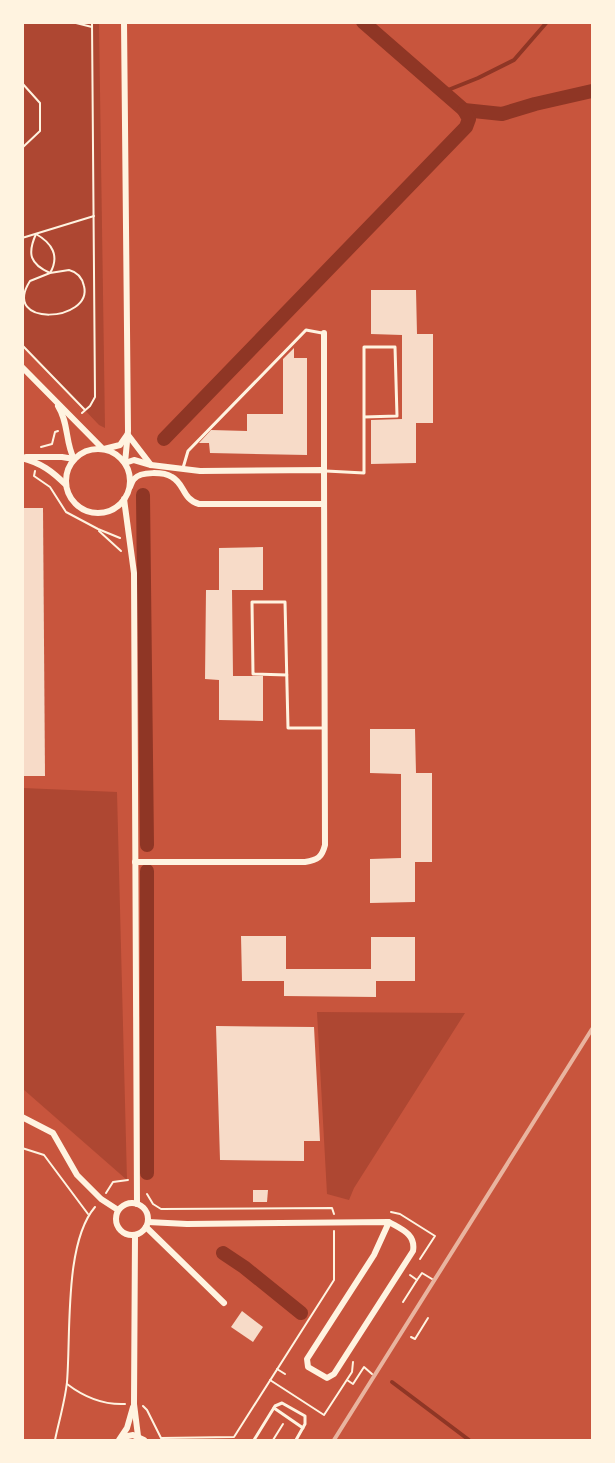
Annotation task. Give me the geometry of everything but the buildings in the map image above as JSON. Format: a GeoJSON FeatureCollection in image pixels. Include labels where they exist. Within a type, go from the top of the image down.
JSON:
{"type":"FeatureCollection","features":[{"type":"Feature","properties":{"kind":"street"},"geometry":{"type":"LineString","coordinates":[[124,22],[128,434],[126,463],[130,476],[130,488]]}},
{"type":"Feature","properties":{"kind":"street"},"geometry":{"type":"LineString","coordinates":[[135,862],[305,862],[316,860],[323,854],[326,845],[324,333]]}},
{"type":"Feature","properties":{"kind":"street"},"geometry":{"type":"LineString","coordinates":[[22,367],[103,449],[116,454],[126,463]]}},
{"type":"Feature","properties":{"kind":"street"},"geometry":{"type":"LineString","coordinates":[[52,398],[61,411],[66,426],[69,449],[74,459]]}},
{"type":"Feature","properties":{"kind":"street"},"geometry":{"type":"LineString","coordinates":[[128,434],[120,445],[92,449],[74,459],[67,470],[66,485],[70,497],[77,506],[97,513],[108,511],[118,506],[135,478],[141,474],[164,474],[174,477],[187,498],[199,504],[324,504]]}},
{"type":"Feature","properties":{"kind":"street"},"geometry":{"type":"LineString","coordinates":[[128,434],[151,465]]}},
{"type":"Feature","properties":{"kind":"street"},"geometry":{"type":"LineString","coordinates":[[22,458],[74,459]]}},
{"type":"Feature","properties":{"kind":"street"},"geometry":{"type":"LineString","coordinates":[[22,458],[37,462],[51,470],[66,485]]}},
{"type":"Feature","properties":{"kind":"street"},"geometry":{"type":"LineString","coordinates":[[126,463],[134,460],[182,470],[324,470]]}},
{"type":"Feature","properties":{"kind":"street"},"geometry":{"type":"LineString","coordinates":[[124,499],[134,573],[136,1180],[138,1204],[147,1213],[147,1225],[224,1303]]}},
{"type":"Feature","properties":{"kind":"street"},"geometry":{"type":"LineString","coordinates":[[22,1117],[52,1133],[77,1175],[101,1199],[118,1210]]}},
{"type":"Feature","properties":{"kind":"street"},"geometry":{"type":"LineString","coordinates":[[138,1204],[126,1204],[118,1210],[115,1221],[124,1234],[135,1235],[147,1225],[334,1222],[390,1222],[409,1234],[413,1240],[413,1251],[334,1374],[331,1377],[323,1377],[308,1367],[307,1359],[374,1255],[390,1222]]}},
{"type":"Feature","properties":{"kind":"street"},"geometry":{"type":"LineString","coordinates":[[135,1235],[134,1404],[141,1438]]}},
{"type":"Feature","properties":{"kind":"street"},"geometry":{"type":"LineString","coordinates":[[121,1439],[134,1404]]}},
{"type":"Feature","properties":{"kind":"street"},"geometry":{"type":"LineString","coordinates":[[121,1439],[133,1435],[141,1438]]}},
{"type":"Feature","properties":{"kind":"lane"},"geometry":{"type":"LineString","coordinates":[[182,470],[188,451],[306,330],[324,333]]}},
{"type":"Feature","properties":{"kind":"lane"},"geometry":{"type":"LineString","coordinates":[[324,470],[339,473],[364,473],[364,417],[364,347],[395,346],[397,416],[364,417]]}},
{"type":"Feature","properties":{"kind":"lane"},"geometry":{"type":"LineString","coordinates":[[287,675],[253,674],[252,602],[285,602],[287,675],[288,728],[324,728]]}},
{"type":"Feature","properties":{"kind":"lane"},"geometry":{"type":"LineString","coordinates":[[254,1440],[278,1403],[286,1404],[301,1413],[306,1421],[296,1440]]}},
{"type":"Feature","properties":{"kind":"lane"},"geometry":{"type":"LineString","coordinates":[[274,1408],[303,1428]]}},
{"type":"Feature","properties":{"kind":"path"},"geometry":{"type":"LineString","coordinates":[[22,345],[85,410],[92,403],[95,397],[92,25],[72,22]]}},
{"type":"Feature","properties":{"kind":"path"},"geometry":{"type":"LineString","coordinates":[[22,83],[40,103],[40,131],[22,148]]}},
{"type":"Feature","properties":{"kind":"path"},"geometry":{"type":"LineString","coordinates":[[22,238],[94,216]]}},
{"type":"Feature","properties":{"kind":"path"},"geometry":{"type":"LineString","coordinates":[[36,234],[30,247],[32,258],[40,268],[50,273],[74,271],[82,280],[85,294],[77,306],[51,315],[38,315],[29,311],[26,305],[26,290],[30,281],[50,273],[55,262],[55,255],[49,244],[36,234]]}},
{"type":"Feature","properties":{"kind":"path"},"geometry":{"type":"LineString","coordinates":[[22,1148],[44,1155],[88,1214]]}},
{"type":"Feature","properties":{"kind":"path"},"geometry":{"type":"LineString","coordinates":[[56,1440],[67,1384],[73,1267],[81,1228],[88,1214],[113,1182],[136,1180]]}},
{"type":"Feature","properties":{"kind":"path"},"geometry":{"type":"LineString","coordinates":[[67,1384],[77,1392],[105,1403],[142,1406],[147,1410],[161,1438],[230,1438],[236,1435],[334,1280],[332,1208],[161,1209],[153,1204],[147,1194]]}},
{"type":"Feature","properties":{"kind":"path"},"geometry":{"type":"LineString","coordinates":[[403,1302],[422,1272],[432,1279]]}},
{"type":"Feature","properties":{"kind":"path"},"geometry":{"type":"LineString","coordinates":[[410,1275],[417,1280]]}},
{"type":"Feature","properties":{"kind":"path"},"geometry":{"type":"LineString","coordinates":[[411,1337],[415,1339],[428,1318]]}},
{"type":"Feature","properties":{"kind":"path"},"geometry":{"type":"LineString","coordinates":[[347,1380],[353,1384],[364,1367],[372,1374]]}},
{"type":"Feature","properties":{"kind":"path"},"geometry":{"type":"LineString","coordinates":[[277,1369],[285,1374]]}},
{"type":"Feature","properties":{"kind":"shaded area"},"geometry":{"type":"Polygon","coordinates":[[[23,23],[99,23],[105,428],[99,425],[23,345],[23,23]]]}},
{"type":"Feature","properties":{"kind":"shaded area"},"geometry":{"type":"Polygon","coordinates":[[[23,788],[117,792],[127,1180],[23,1089],[23,788]]]}},
{"type":"Feature","properties":{"kind":"shaded area"},"geometry":{"type":"Polygon","coordinates":[[[317,1012],[465,1013],[354,1188],[349,1200],[327,1194],[317,1012]]]}},
{"type":"Feature","properties":{"kind":"waterway"},"geometry":{"type":"LineString","coordinates":[[363,22],[464,110],[502,114],[592,91]]}},
{"type":"Feature","properties":{"kind":"waterway"},"geometry":{"type":"LineString","coordinates":[[443,92],[514,60],[547,22]]}},
{"type":"Feature","properties":{"kind":"waterway"},"geometry":{"type":"LineString","coordinates":[[164,439],[466,127],[469,119],[464,110]]}},
{"type":"Feature","properties":{"kind":"waterway"},"geometry":{"type":"LineString","coordinates":[[143,495],[147,845]]}},
{"type":"Feature","properties":{"kind":"waterway"},"geometry":{"type":"LineString","coordinates":[[147,871],[147,1173]]}},
{"type":"Feature","properties":{"kind":"waterway"},"geometry":{"type":"LineString","coordinates":[[223,1253],[301,1313]]}},
{"type":"Feature","properties":{"kind":"waterway"},"geometry":{"type":"LineString","coordinates":[[392,1382],[469,1440]]}},
{"type":"Feature","properties":{"kind":"railway"},"geometry":{"type":"LineString","coordinates":[[334,1440],[592,1029]]}}]}
